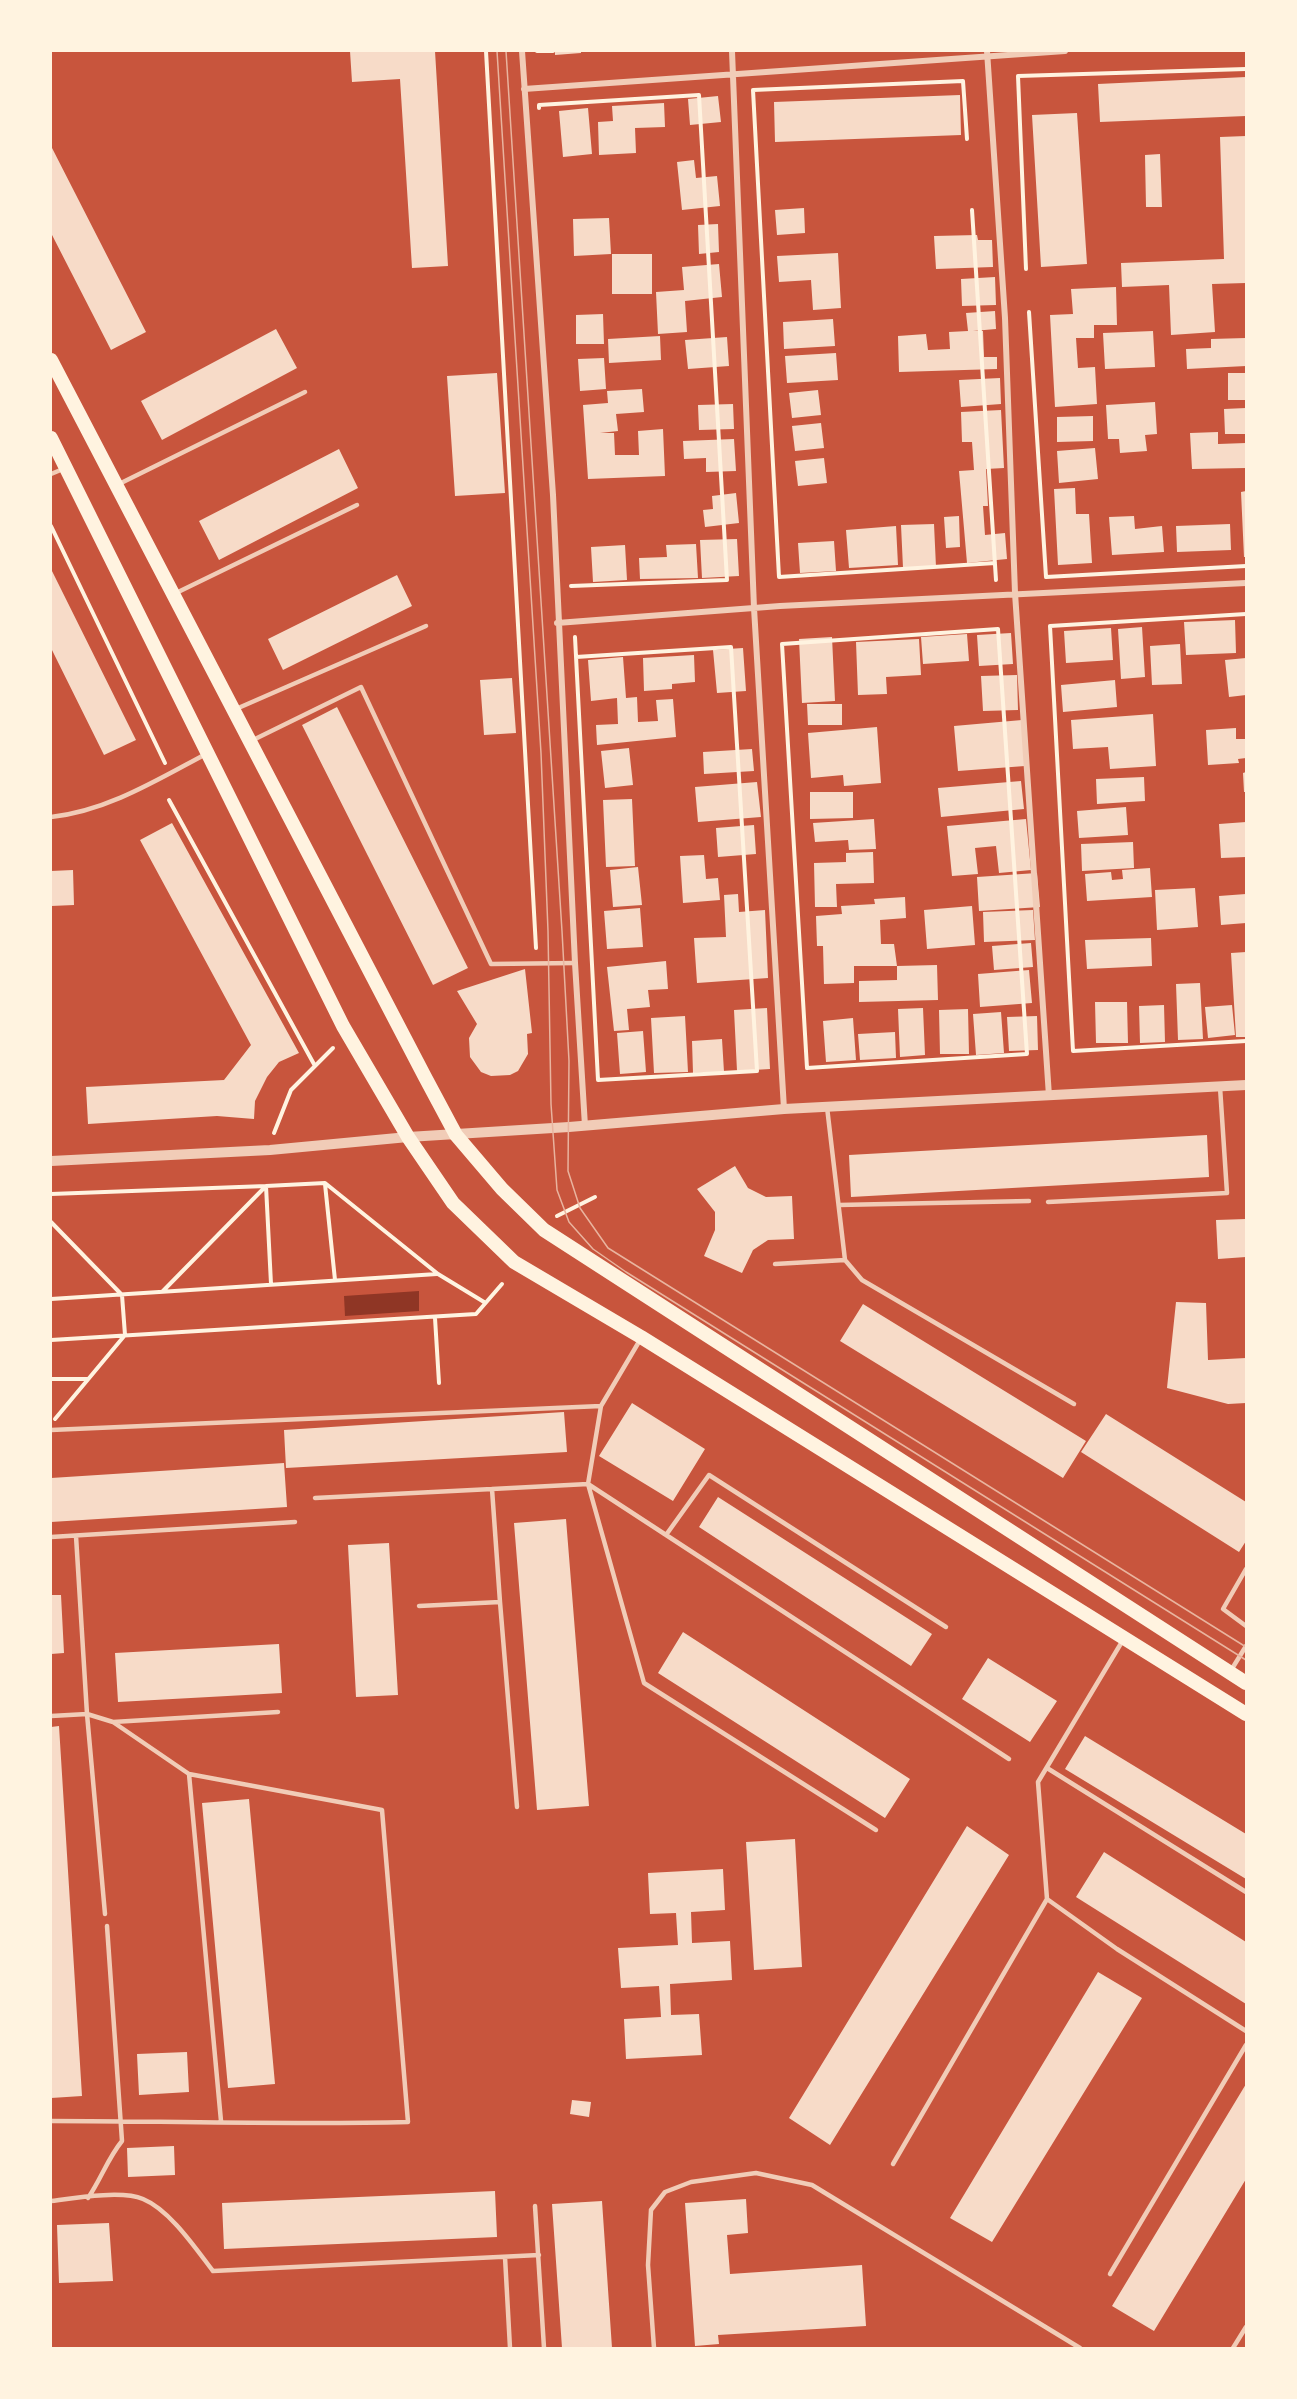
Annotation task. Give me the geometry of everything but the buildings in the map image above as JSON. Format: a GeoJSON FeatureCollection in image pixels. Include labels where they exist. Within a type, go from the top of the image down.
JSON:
{"type":"FeatureCollection","features":[{"type":"Feature","properties":{"kind":"main road"},"geometry":{"type":"LineString","coordinates":[[51,360],[456,1135],[502,1189],[543,1230],[1246,1683]]}},
{"type":"Feature","properties":{"kind":"main road"},"geometry":{"type":"LineString","coordinates":[[51,438],[343,1026],[408,1137],[453,1203],[514,1262],[641,1337],[1246,1714]]}},
{"type":"Feature","properties":{"kind":"street"},"geometry":{"type":"LineString","coordinates":[[522,51],[553,495],[557,623],[585,1126]]}},
{"type":"Feature","properties":{"kind":"street"},"geometry":{"type":"LineString","coordinates":[[732,51],[754,608],[784,1109]]}},
{"type":"Feature","properties":{"kind":"street"},"geometry":{"type":"LineString","coordinates":[[524,89],[987,53],[1065,51]]}},
{"type":"Feature","properties":{"kind":"street"},"geometry":{"type":"LineString","coordinates":[[987,53],[1005,318],[1015,593],[1049,1097]]}},
{"type":"Feature","properties":{"kind":"street"},"geometry":{"type":"LineString","coordinates":[[557,623],[754,608],[1246,583]]}},
{"type":"Feature","properties":{"kind":"street"},"geometry":{"type":"LineString","coordinates":[[51,1161],[270,1150],[408,1137],[585,1126],[784,1109],[1246,1085]]}},
{"type":"Feature","properties":{"kind":"lane"},"geometry":{"type":"LineString","coordinates":[[115,485],[304,392]]}},
{"type":"Feature","properties":{"kind":"lane"},"geometry":{"type":"LineString","coordinates":[[51,474],[66,468]]}},
{"type":"Feature","properties":{"kind":"lane"},"geometry":{"type":"LineString","coordinates":[[172,595],[357,505]]}},
{"type":"Feature","properties":{"kind":"lane"},"geometry":{"type":"LineString","coordinates":[[233,710],[426,626]]}},
{"type":"Feature","properties":{"kind":"lane"},"geometry":{"type":"LineString","coordinates":[[251,741],[361,687],[491,964],[575,963]]}},
{"type":"Feature","properties":{"kind":"lane"},"geometry":{"type":"LineString","coordinates":[[51,817],[78,814],[107,803],[208,752]]}},
{"type":"Feature","properties":{"kind":"lane"},"geometry":{"type":"LineString","coordinates":[[1048,1202],[1227,1193],[1220,1087]]}},
{"type":"Feature","properties":{"kind":"lane"},"geometry":{"type":"LineString","coordinates":[[827,1107],[845,1260],[862,1280],[1074,1404]]}},
{"type":"Feature","properties":{"kind":"lane"},"geometry":{"type":"LineString","coordinates":[[839,1205],[1029,1201]]}},
{"type":"Feature","properties":{"kind":"lane"},"geometry":{"type":"LineString","coordinates":[[776,1264],[845,1260]]}},
{"type":"Feature","properties":{"kind":"lane"},"geometry":{"type":"LineString","coordinates":[[641,1337],[601,1407],[588,1484],[645,1683],[876,1830]]}},
{"type":"Feature","properties":{"kind":"lane"},"geometry":{"type":"LineString","coordinates":[[51,1430],[601,1407]]}},
{"type":"Feature","properties":{"kind":"lane"},"geometry":{"type":"LineString","coordinates":[[666,1535],[709,1475],[946,1627]]}},
{"type":"Feature","properties":{"kind":"lane"},"geometry":{"type":"LineString","coordinates":[[315,1498],[588,1484],[1009,1759]]}},
{"type":"Feature","properties":{"kind":"lane"},"geometry":{"type":"LineString","coordinates":[[492,1489],[517,1807]]}},
{"type":"Feature","properties":{"kind":"lane"},"geometry":{"type":"LineString","coordinates":[[51,1537],[295,1522]]}},
{"type":"Feature","properties":{"kind":"lane"},"geometry":{"type":"LineString","coordinates":[[76,1536],[87,1714],[105,1914]]}},
{"type":"Feature","properties":{"kind":"lane"},"geometry":{"type":"LineString","coordinates":[[1246,1569],[1223,1609],[1246,1626]]}},
{"type":"Feature","properties":{"kind":"lane"},"geometry":{"type":"LineString","coordinates":[[419,1606],[500,1602]]}},
{"type":"Feature","properties":{"kind":"lane"},"geometry":{"type":"LineString","coordinates":[[892,2164],[1047,1899],[1038,1782],[1124,1638]]}},
{"type":"Feature","properties":{"kind":"lane"},"geometry":{"type":"LineString","coordinates":[[1230,1673],[1246,1646]]}},
{"type":"Feature","properties":{"kind":"lane"},"geometry":{"type":"LineString","coordinates":[[113,1722],[278,1712]]}},
{"type":"Feature","properties":{"kind":"lane"},"geometry":{"type":"LineString","coordinates":[[51,1716],[87,1714],[113,1722],[189,1774],[382,1810],[408,2122],[305,2125],[221,2121],[51,2121]]}},
{"type":"Feature","properties":{"kind":"lane"},"geometry":{"type":"LineString","coordinates":[[1047,1768],[1246,1892]]}},
{"type":"Feature","properties":{"kind":"lane"},"geometry":{"type":"LineString","coordinates":[[189,1774],[221,2121]]}},
{"type":"Feature","properties":{"kind":"lane"},"geometry":{"type":"LineString","coordinates":[[1047,1899],[1117,1949],[1246,2031]]}},
{"type":"Feature","properties":{"kind":"lane"},"geometry":{"type":"LineString","coordinates":[[88,2198],[102,2177],[109,2157],[122,2141],[123,2121],[106,1926]]}},
{"type":"Feature","properties":{"kind":"lane"},"geometry":{"type":"LineString","coordinates":[[1110,2274],[1246,2045]]}},
{"type":"Feature","properties":{"kind":"lane"},"geometry":{"type":"LineString","coordinates":[[654,2348],[648,2265],[651,2210],[665,2192],[691,2182],[756,2173],[812,2185],[1080,2348]]}},
{"type":"Feature","properties":{"kind":"lane"},"geometry":{"type":"LineString","coordinates":[[51,2201],[122,2196],[142,2198],[160,2210],[186,2236],[213,2271],[539,2255]]}},
{"type":"Feature","properties":{"kind":"lane"},"geometry":{"type":"LineString","coordinates":[[535,2206],[544,2348]]}},
{"type":"Feature","properties":{"kind":"lane"},"geometry":{"type":"LineString","coordinates":[[505,2257],[510,2348]]}},
{"type":"Feature","properties":{"kind":"lane"},"geometry":{"type":"LineString","coordinates":[[1233,2348],[1246,2326]]}},
{"type":"Feature","properties":{"kind":"path"},"geometry":{"type":"LineString","coordinates":[[486,51],[536,948]]}},
{"type":"Feature","properties":{"kind":"path"},"geometry":{"type":"LineString","coordinates":[[537,52],[553,51]]}},
{"type":"Feature","properties":{"kind":"path"},"geometry":{"type":"LineString","coordinates":[[1026,269],[1018,76],[1246,69]]}},
{"type":"Feature","properties":{"kind":"path"},"geometry":{"type":"LineString","coordinates":[[967,139],[963,81],[753,90],[779,577],[995,563]]}},
{"type":"Feature","properties":{"kind":"path"},"geometry":{"type":"LineString","coordinates":[[539,105],[699,95],[727,580],[571,586]]}},
{"type":"Feature","properties":{"kind":"path"},"geometry":{"type":"LineString","coordinates":[[972,210],[996,580]]}},
{"type":"Feature","properties":{"kind":"path"},"geometry":{"type":"LineString","coordinates":[[1029,312],[1046,577],[1246,566]]}},
{"type":"Feature","properties":{"kind":"path"},"geometry":{"type":"LineString","coordinates":[[51,526],[169,773]]}},
{"type":"Feature","properties":{"kind":"path"},"geometry":{"type":"LineString","coordinates":[[1246,614],[1050,626],[1073,1051],[1246,1041]]}},
{"type":"Feature","properties":{"kind":"path"},"geometry":{"type":"LineString","coordinates":[[998,629],[1027,1054],[807,1068],[782,644],[998,629]]}},
{"type":"Feature","properties":{"kind":"path"},"geometry":{"type":"LineString","coordinates":[[574,633],[598,1080],[757,1071],[731,647],[576,657]]}},
{"type":"Feature","properties":{"kind":"path"},"geometry":{"type":"LineString","coordinates":[[169,800],[315,1066]]}},
{"type":"Feature","properties":{"kind":"path"},"geometry":{"type":"LineString","coordinates":[[274,1133],[291,1090],[333,1048]]}},
{"type":"Feature","properties":{"kind":"path"},"geometry":{"type":"LineString","coordinates":[[325,1183],[335,1280]]}},
{"type":"Feature","properties":{"kind":"path"},"geometry":{"type":"LineString","coordinates":[[51,1194],[325,1183],[438,1274],[484,1302]]}},
{"type":"Feature","properties":{"kind":"path"},"geometry":{"type":"LineString","coordinates":[[266,1186],[271,1284]]}},
{"type":"Feature","properties":{"kind":"path"},"geometry":{"type":"LineString","coordinates":[[162,1292],[266,1186]]}},
{"type":"Feature","properties":{"kind":"path"},"geometry":{"type":"LineString","coordinates":[[557,1216],[595,1197]]}},
{"type":"Feature","properties":{"kind":"path"},"geometry":{"type":"LineString","coordinates":[[51,1222],[122,1295],[125,1335],[51,1424]]}},
{"type":"Feature","properties":{"kind":"path"},"geometry":{"type":"LineString","coordinates":[[51,1299],[438,1274]]}},
{"type":"Feature","properties":{"kind":"path"},"geometry":{"type":"LineString","coordinates":[[51,1340],[476,1314],[484,1302],[502,1284]]}},
{"type":"Feature","properties":{"kind":"path"},"geometry":{"type":"LineString","coordinates":[[435,1318],[439,1383]]}},
{"type":"Feature","properties":{"kind":"path"},"geometry":{"type":"LineString","coordinates":[[51,1379],[87,1379]]}},
{"type":"Feature","properties":{"kind":"shaded area"},"geometry":{"type":"Polygon","coordinates":[[[419,1291],[419,1311],[345,1316],[344,1296],[419,1291]]]}},
{"type":"Feature","properties":{"kind":"tram line"},"geometry":{"type":"LineString","coordinates":[[497,51],[541,753],[548,931],[551,1104],[557,1190],[569,1222],[593,1249],[626,1272],[1246,1660]]}},
{"type":"Feature","properties":{"kind":"tram line"},"geometry":{"type":"LineString","coordinates":[[506,51],[562,931],[569,1061],[568,1171],[580,1208],[608,1248],[1246,1647]]}}]}
